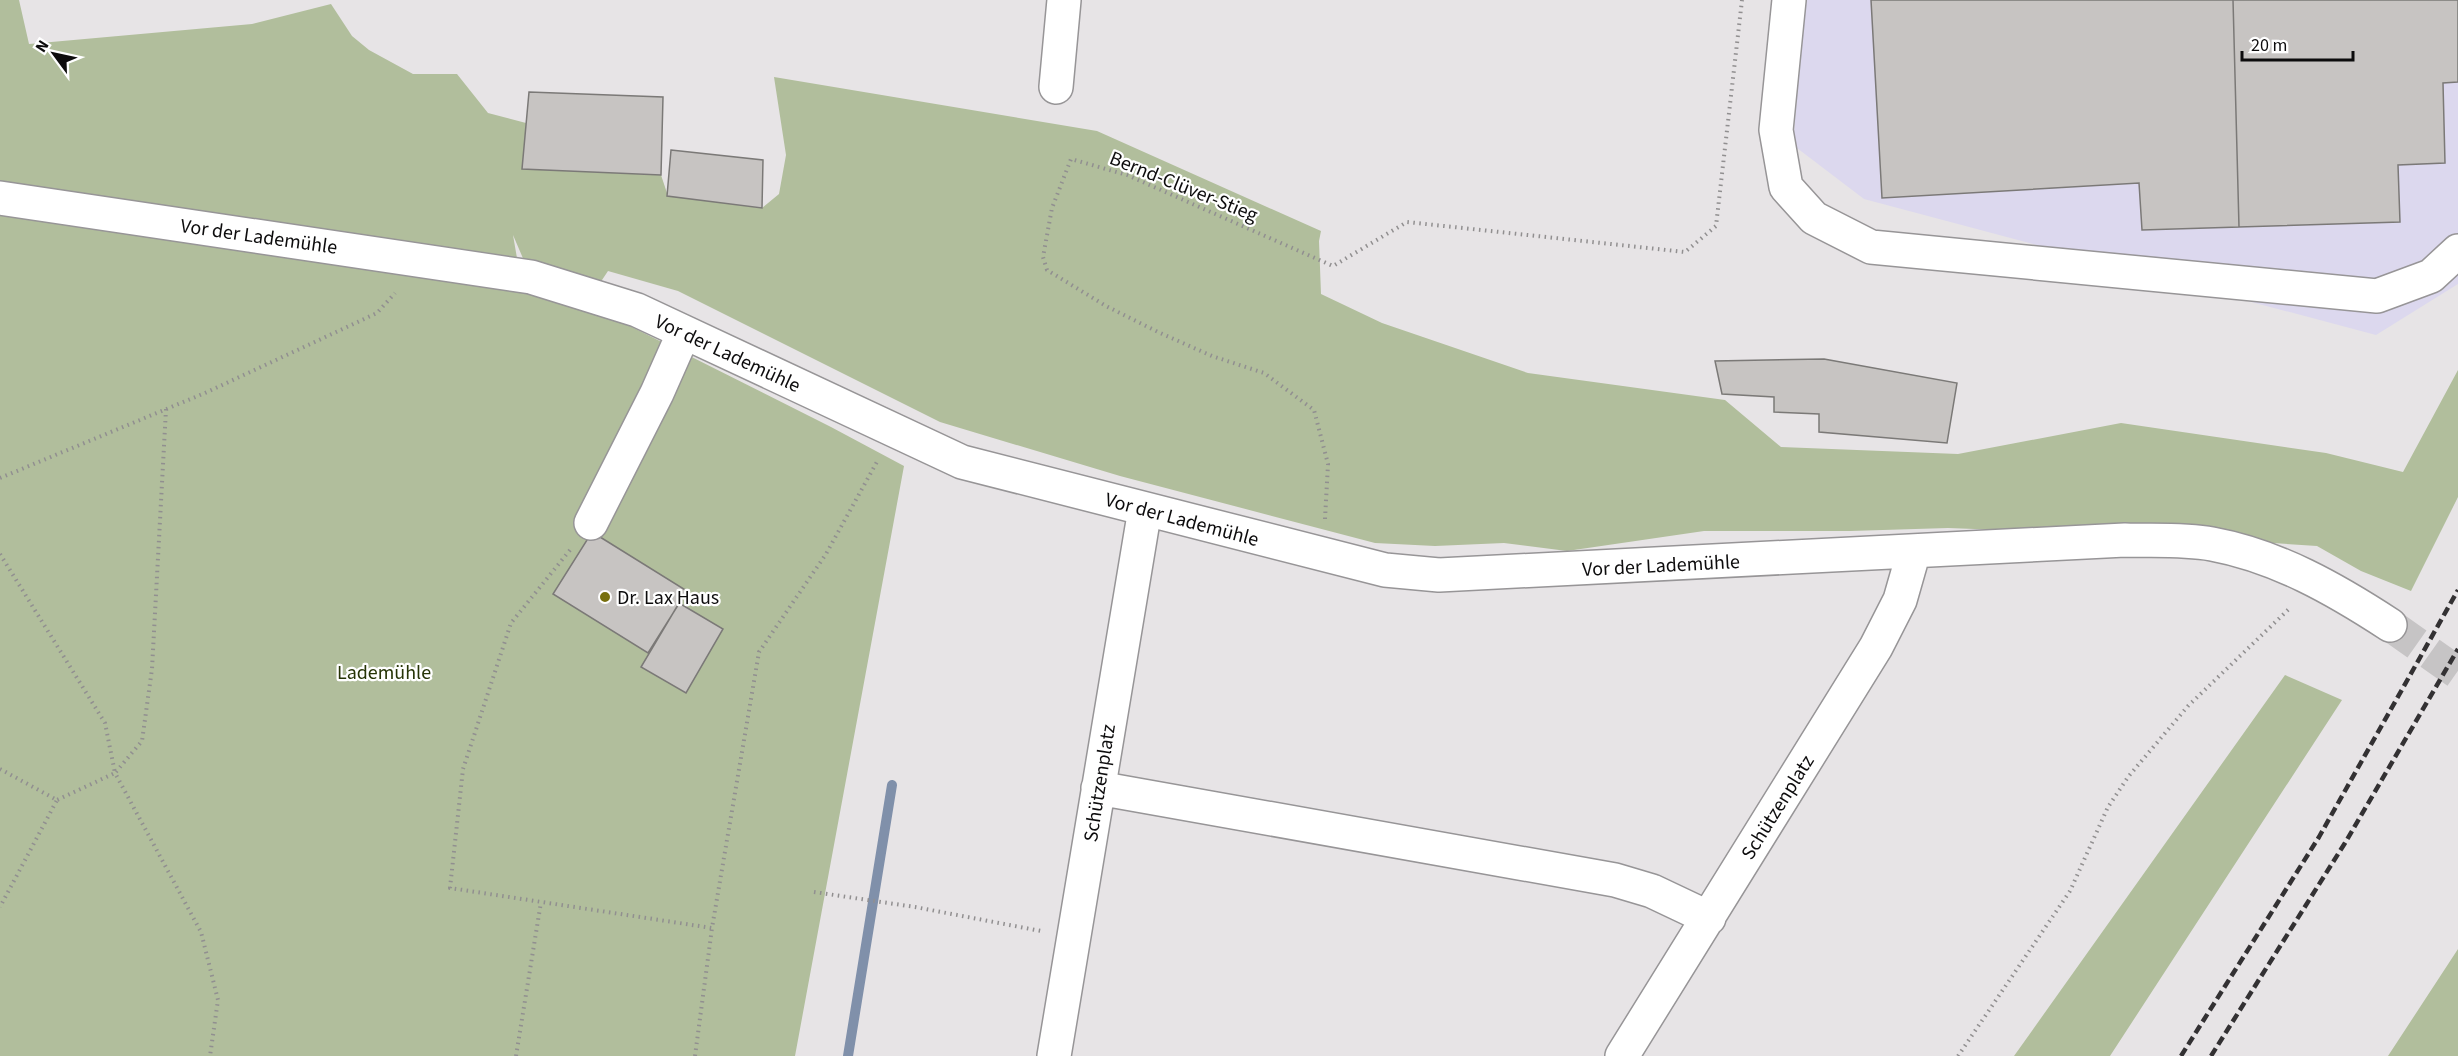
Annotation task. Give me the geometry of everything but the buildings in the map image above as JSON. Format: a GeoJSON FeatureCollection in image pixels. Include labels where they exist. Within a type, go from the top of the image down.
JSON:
{"type":"FeatureCollection","features":[{"type":"Feature","properties":{"kind":"street"},"geometry":{"type":"LineString","coordinates":[[1056,87],[1064,0]]}},
{"type":"Feature","properties":{"kind":"street"},"geometry":{"type":"LineString","coordinates":[[1789,0],[1776,129],[1786,187],[1814,218],[1871,247],[2377,297],[2431,276],[2458,251]]}},
{"type":"Feature","properties":{"kind":"street","name":"Vor der Lademühle"},"geometry":{"type":"LineString","coordinates":[[0,198],[531,277],[637,310],[962,462],[1322,556],[1385,570],[1439,575],[2125,540],[2175,541],[2211,544],[2282,564],[2390,625]]}},
{"type":"Feature","properties":{"kind":"street"},"geometry":{"type":"LineString","coordinates":[[591,523],[657,393],[684,332]]}},
{"type":"Feature","properties":{"kind":"street","name":"Schützenplatz"},"geometry":{"type":"LineString","coordinates":[[1054,1056],[1145,509]]}},
{"type":"Feature","properties":{"kind":"street","name":"Schützenplatz"},"geometry":{"type":"LineString","coordinates":[[1622,1056],[1876,646],[1900,600],[1914,550]]}},
{"type":"Feature","properties":{"kind":"street"},"geometry":{"type":"LineString","coordinates":[[1098,788],[1615,880],[1652,891],[1708,918]]}},
{"type":"Feature","properties":{"kind":"path","name":"Bernd-Clüver-Stieg"},"geometry":{"type":"LineString","coordinates":[[1322,556],[1328,464],[1314,410],[1264,373],[1212,356],[1126,316],[1054,275],[1044,264],[1043,257],[1052,208],[1071,159],[1127,175],[1333,266],[1407,222],[1685,252],[1716,226],[1742,0]]}},
{"type":"Feature","properties":{"kind":"path"},"geometry":{"type":"LineString","coordinates":[[0,478],[166,409],[377,313],[423,261]]}},
{"type":"Feature","properties":{"kind":"path"},"geometry":{"type":"LineString","coordinates":[[0,907],[57,800],[115,773],[142,741],[152,669],[166,409]]}},
{"type":"Feature","properties":{"kind":"path"},"geometry":{"type":"LineString","coordinates":[[695,1056],[712,928],[759,652],[826,554],[895,431]]}},
{"type":"Feature","properties":{"kind":"path"},"geometry":{"type":"LineString","coordinates":[[591,523],[511,623],[463,769],[450,888],[712,928]]}},
{"type":"Feature","properties":{"kind":"path"},"geometry":{"type":"LineString","coordinates":[[0,554],[105,723],[115,773],[201,932],[218,1000],[210,1056]]}},
{"type":"Feature","properties":{"kind":"path"},"geometry":{"type":"LineString","coordinates":[[1958,1056],[2070,891],[2108,807],[2128,777],[2188,706],[2277,622],[2315,581]]}},
{"type":"Feature","properties":{"kind":"path"},"geometry":{"type":"LineString","coordinates":[[0,770],[57,800]]}},
{"type":"Feature","properties":{"kind":"path"},"geometry":{"type":"LineString","coordinates":[[814,892],[1074,937]]}},
{"type":"Feature","properties":{"kind":"path"},"geometry":{"type":"LineString","coordinates":[[516,1056],[541,902]]}},
{"type":"Feature","properties":{"kind":"shaded area"},"geometry":{"type":"Polygon","coordinates":[[[1805,0],[2458,0],[2458,284],[2376,335],[1864,199],[1793,145],[1805,0]]]}},
{"type":"Feature","properties":{"kind":"green space","name":"Lademühle"},"geometry":{"type":"Polygon","coordinates":[[[0,0],[19,0],[29,44],[252,24],[331,4],[352,36],[369,50],[413,74],[457,74],[488,113],[526,123],[523,169],[661,175],[668,196],[762,208],[779,194],[786,155],[774,77],[1097,131],[1321,231],[1319,241],[1321,294],[1382,323],[1528,373],[1725,400],[1781,447],[1958,454],[2121,423],[2326,453],[2403,472],[2458,370],[2458,497],[2411,591],[2361,571],[2317,546],[2168,536],[1948,528],[1704,531],[1567,551],[1504,543],[1435,546],[1375,543],[1120,476],[940,422],[678,291],[608,271],[586,304],[904,466],[795,1056],[0,1056],[0,0]],[[513,235],[522,287],[531,277],[513,235]]]}},
{"type":"Feature","properties":{"kind":"green space"},"geometry":{"type":"Polygon","coordinates":[[[2285,675],[2342,700],[2110,1056],[2014,1056],[2285,675]]]}},
{"type":"Feature","properties":{"kind":"green space"},"geometry":{"type":"Polygon","coordinates":[[[2458,949],[2458,1056],[2388,1056],[2458,949]]]}},
{"type":"Feature","properties":{"kind":"waterway"},"geometry":{"type":"LineString","coordinates":[[848,1056],[892,785]]}},
{"type":"Feature","properties":{"kind":"tunnel"},"geometry":{"type":"LineString","coordinates":[[2390,625],[2458,673]]}},
{"type":"Feature","properties":{"kind":"railway"},"geometry":{"type":"LineString","coordinates":[[2181,1056],[2319,837],[2458,590]]}},
{"type":"Feature","properties":{"kind":"railway"},"geometry":{"type":"LineString","coordinates":[[2211,1056],[2345,843],[2458,649]]}},
{"type":"Feature","properties":{"kind":"place","name":"Dr. Lax Haus"},"geometry":{"type":"Point","coordinates":[605,597]}}]}
